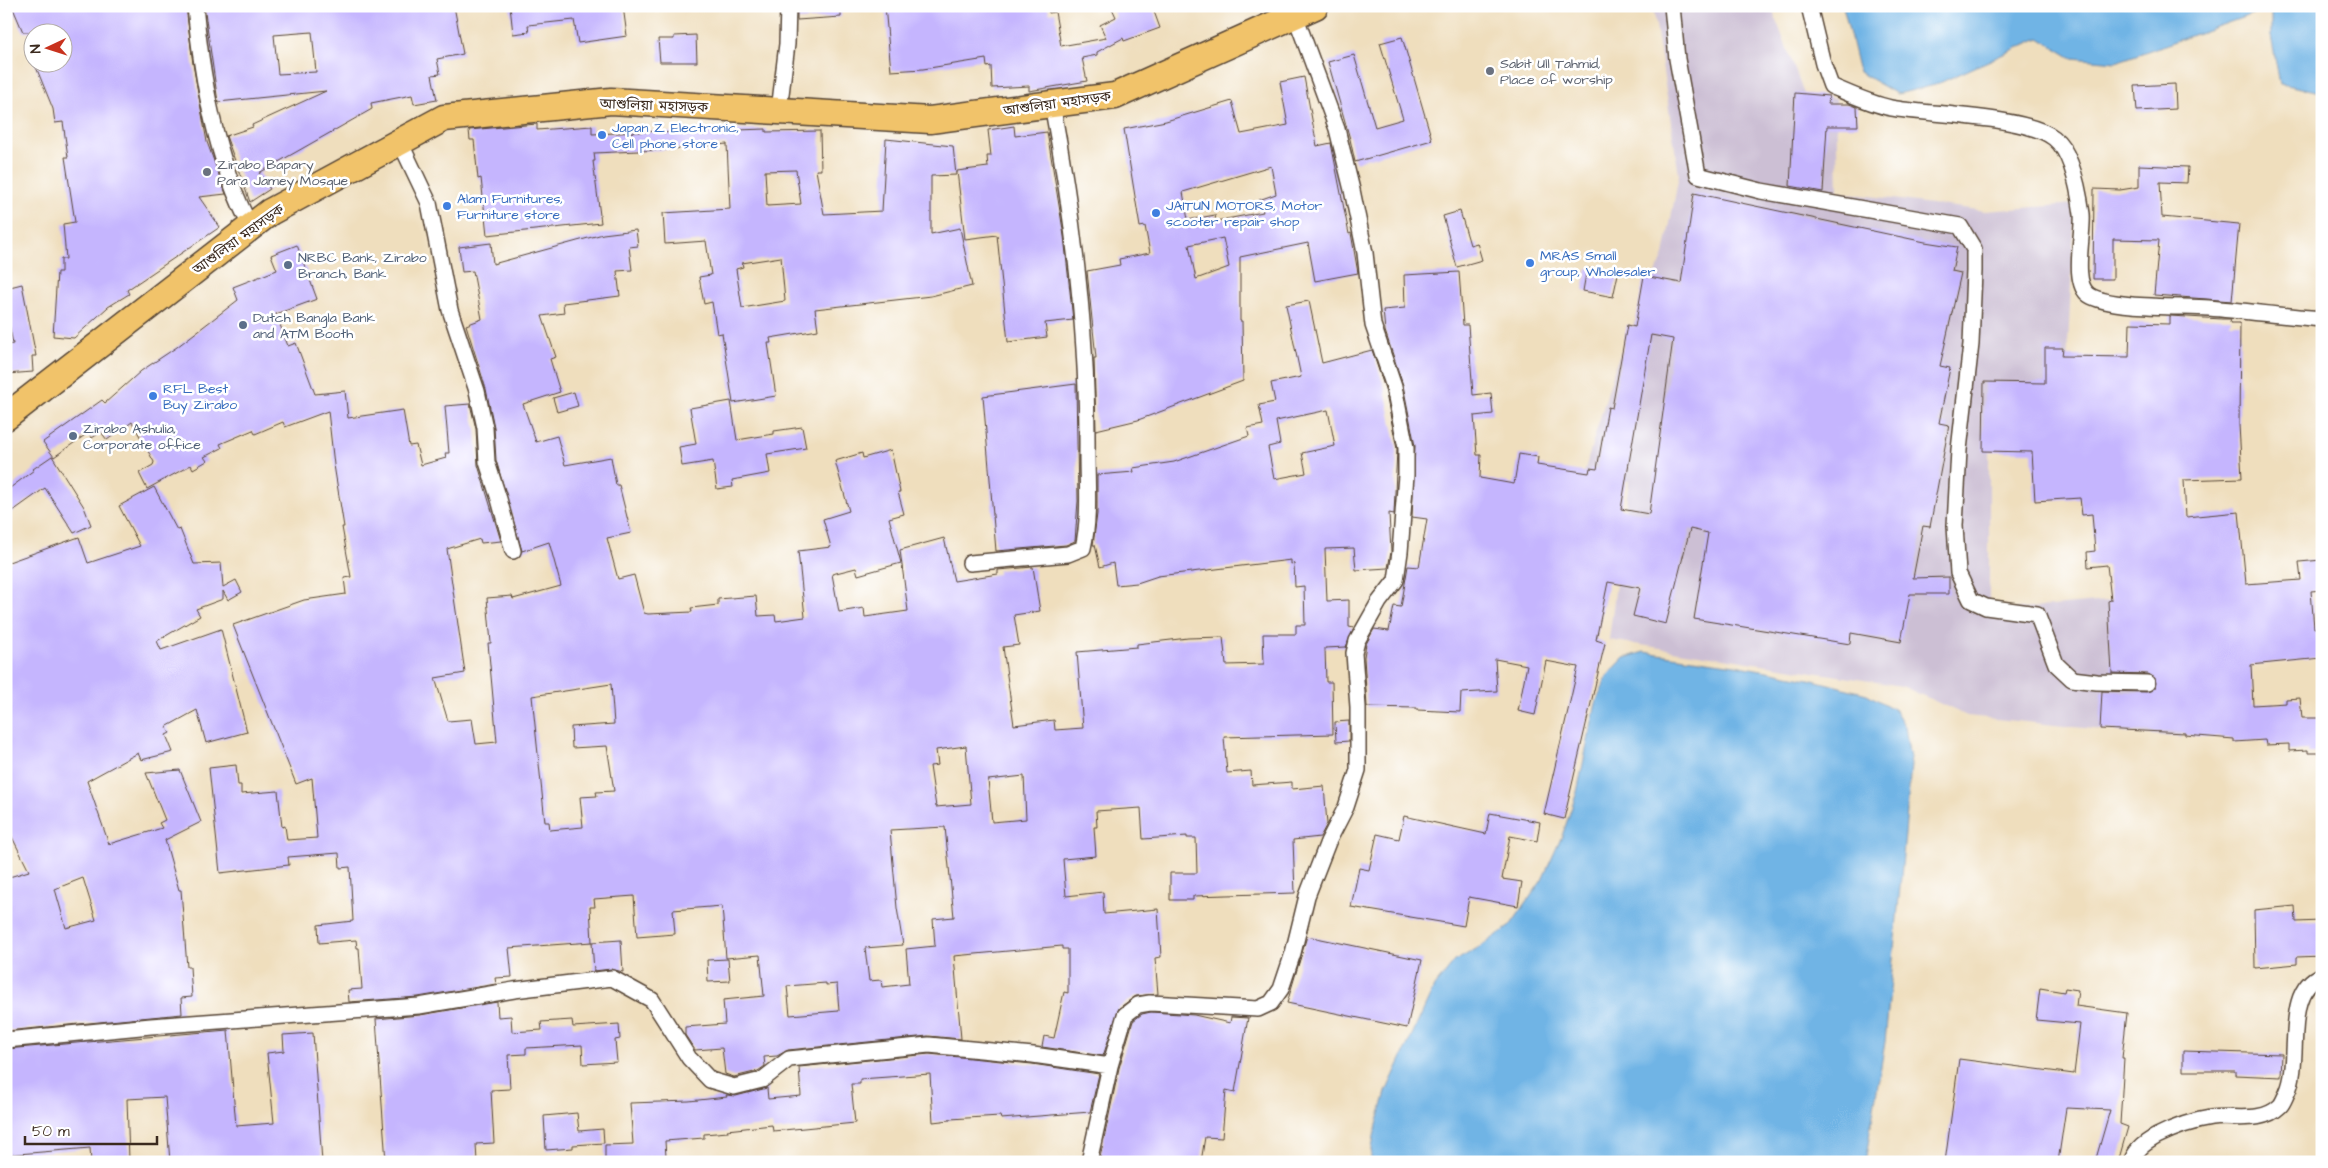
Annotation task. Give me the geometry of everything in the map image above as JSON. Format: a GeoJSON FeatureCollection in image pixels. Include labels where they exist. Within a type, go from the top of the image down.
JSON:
{"type":"FeatureCollection","features":[{"type":"Feature","properties":{"kind":"highway","name":"আশুলিয়া মহাসড়ক"},"geometry":{"type":"LineString","coordinates":[[6,417],[270,212],[444,118],[612,101],[930,120],[1115,96],[1305,11]]}},
{"type":"Feature","properties":{"kind":"street"},"geometry":{"type":"LineString","coordinates":[[195,6],[200,57],[211,111],[236,198],[251,227]]}},
{"type":"Feature","properties":{"kind":"street"},"geometry":{"type":"LineString","coordinates":[[779,111],[787,44],[788,6]]}},
{"type":"Feature","properties":{"kind":"street"},"geometry":{"type":"LineString","coordinates":[[1672,6],[1677,59],[1698,175],[1760,190],[1960,226],[1974,249],[1971,344],[1959,450],[1956,526],[1958,573],[1964,591],[1971,600],[1986,607],[2038,614],[2056,664],[2072,679],[2097,682],[2147,683]]}},
{"type":"Feature","properties":{"kind":"street"},"geometry":{"type":"LineString","coordinates":[[1809,6],[1822,64],[1831,86],[1890,108],[2002,122],[2041,129],[2055,138],[2070,162],[2082,215],[2079,266],[2082,288],[2089,295],[2114,302],[2208,308],[2322,319]]}},
{"type":"Feature","properties":{"kind":"street"},"geometry":{"type":"LineString","coordinates":[[1089,1162],[1110,1066],[1125,1015],[1138,1005],[1163,1003],[1258,1009],[1271,1002],[1281,989],[1293,953],[1307,896],[1328,842],[1346,807],[1358,770],[1358,707],[1354,653],[1356,641],[1379,602],[1396,580],[1400,552],[1406,448],[1394,387],[1373,325],[1365,254],[1350,182],[1305,11]]}},
{"type":"Feature","properties":{"kind":"street"},"geometry":{"type":"LineString","coordinates":[[970,564],[1068,554],[1083,548],[1087,530],[1088,417],[1083,312],[1066,182],[1052,104]]}},
{"type":"Feature","properties":{"kind":"street"},"geometry":{"type":"LineString","coordinates":[[400,142],[429,203],[450,310],[476,391],[485,428],[486,462],[499,499],[513,551]]}},
{"type":"Feature","properties":{"kind":"street"},"geometry":{"type":"LineString","coordinates":[[2131,1162],[2136,1150],[2178,1125],[2211,1118],[2262,1117],[2281,1106],[2291,1084],[2297,1005],[2301,992],[2313,978],[2322,975]]}},
{"type":"Feature","properties":{"kind":"street"},"geometry":{"type":"LineString","coordinates":[[6,1040],[151,1026],[419,1006],[514,990],[612,978],[652,1000],[689,1058],[710,1080],[734,1087],[762,1080],[789,1059],[929,1045],[1033,1055],[1110,1066]]}},
{"type":"Feature","properties":{"kind":"shaded area"},"geometry":{"type":"Polygon","coordinates":[[[1653,6],[1771,6],[1804,94],[1836,98],[1838,192],[1986,211],[2075,204],[2063,446],[1989,443],[1989,612],[2172,595],[2182,738],[1967,716],[1902,686],[1609,640],[1629,481],[1581,483],[1616,364],[1664,255],[1679,175],[1653,6]]]}},
{"type":"Feature","properties":{"kind":"water"},"geometry":{"type":"Polygon","coordinates":[[[1843,6],[2256,6],[2256,13],[2116,62],[2072,58],[2039,38],[1935,85],[1897,94],[1859,72],[1843,6]]]}},
{"type":"Feature","properties":{"kind":"water"},"geometry":{"type":"Polygon","coordinates":[[[2271,6],[2322,6],[2322,92],[2280,84],[2271,36],[2271,6]]]}},
{"type":"Feature","properties":{"kind":"water"},"geometry":{"type":"Polygon","coordinates":[[[1644,652],[1735,665],[1809,679],[1867,694],[1895,710],[1905,727],[1911,765],[1903,856],[1885,1042],[1865,1162],[1370,1162],[1374,1136],[1386,1092],[1434,987],[1455,961],[1483,945],[1510,926],[1542,880],[1562,836],[1577,792],[1596,703],[1607,676],[1624,658],[1644,652]]]}},
{"type":"Feature","properties":{"kind":"building"},"geometry":{"type":"Polygon","coordinates":[[[12,6],[113,6],[114,8],[186,6],[193,64],[207,142],[226,194],[199,197],[220,227],[127,290],[129,294],[108,307],[74,338],[53,336],[57,272],[61,272],[61,259],[66,259],[63,224],[75,222],[65,157],[68,157],[63,122],[55,123],[53,109],[38,72],[72,72],[72,22],[22,22],[22,30],[12,6]]]}},
{"type":"Feature","properties":{"kind":"building"},"geometry":{"type":"Polygon","coordinates":[[[204,6],[389,6],[389,10],[408,6],[454,6],[463,54],[437,59],[440,74],[432,75],[437,100],[414,104],[412,95],[371,103],[372,109],[259,173],[270,189],[250,202],[226,136],[253,127],[252,125],[326,91],[218,102],[204,6]],[[312,32],[274,35],[278,74],[316,72],[312,32]]]}},
{"type":"Feature","properties":{"kind":"building"},"geometry":{"type":"Polygon","coordinates":[[[510,6],[623,6],[627,36],[578,43],[574,20],[528,25],[529,32],[513,34],[510,6]]]}},
{"type":"Feature","properties":{"kind":"building"},"geometry":{"type":"Polygon","coordinates":[[[797,6],[841,6],[841,17],[797,20],[797,6]]]}},
{"type":"Feature","properties":{"kind":"building"},"geometry":{"type":"Polygon","coordinates":[[[885,6],[1048,6],[1049,13],[1055,12],[1061,46],[1106,38],[1100,25],[1116,17],[1111,6],[1152,6],[1160,28],[1124,41],[1123,38],[1097,52],[1097,55],[1082,58],[1087,81],[1029,91],[1029,86],[992,88],[991,66],[987,67],[986,59],[923,69],[891,71],[885,6]]]}},
{"type":"Feature","properties":{"kind":"building"},"geometry":{"type":"Polygon","coordinates":[[[696,35],[697,62],[660,62],[658,39],[674,39],[674,36],[696,35]]]}},
{"type":"Feature","properties":{"kind":"building"},"geometry":{"type":"Polygon","coordinates":[[[1402,37],[1432,140],[1355,162],[1328,62],[1354,55],[1375,127],[1403,119],[1380,43],[1402,37]]]}},
{"type":"Feature","properties":{"kind":"building"},"geometry":{"type":"Polygon","coordinates":[[[1304,77],[1317,146],[1331,143],[1358,273],[1315,281],[1308,243],[1240,257],[1240,321],[1242,321],[1243,381],[1138,420],[1096,430],[1094,358],[1096,358],[1087,271],[1120,265],[1119,259],[1150,253],[1145,226],[1140,227],[1124,129],[1166,121],[1232,101],[1241,134],[1288,125],[1280,82],[1304,77]],[[1271,166],[1183,192],[1188,220],[1215,215],[1216,221],[1263,212],[1259,200],[1276,194],[1271,166]],[[1223,238],[1189,245],[1196,279],[1229,267],[1223,238]]]}},
{"type":"Feature","properties":{"kind":"building"},"geometry":{"type":"Polygon","coordinates":[[[2175,84],[2176,109],[2137,111],[2135,86],[2175,84]]]}},
{"type":"Feature","properties":{"kind":"building"},"geometry":{"type":"Polygon","coordinates":[[[1795,93],[1829,96],[1828,104],[1849,104],[1857,107],[1858,126],[1827,126],[1823,192],[1790,186],[1795,93]]]}},
{"type":"Feature","properties":{"kind":"building"},"geometry":{"type":"Polygon","coordinates":[[[537,124],[537,130],[592,126],[592,134],[663,131],[663,133],[708,129],[708,131],[766,129],[766,132],[820,131],[821,170],[816,170],[824,214],[882,211],[886,139],[953,146],[956,175],[931,176],[931,234],[960,228],[972,286],[931,296],[815,309],[818,330],[770,338],[771,343],[768,343],[776,396],[733,403],[722,333],[717,334],[712,302],[704,304],[699,277],[711,275],[706,241],[665,244],[663,213],[730,209],[727,144],[661,150],[594,153],[595,161],[593,161],[601,223],[487,235],[481,178],[478,179],[474,140],[470,140],[469,130],[537,124]],[[796,170],[765,171],[767,206],[801,204],[796,170]],[[781,257],[742,263],[743,267],[736,269],[742,308],[785,301],[781,257]]]}},
{"type":"Feature","properties":{"kind":"building"},"geometry":{"type":"Polygon","coordinates":[[[1014,126],[1015,136],[1047,132],[1064,236],[1073,320],[1045,323],[1047,337],[1008,342],[997,235],[965,239],[957,171],[988,167],[987,156],[991,156],[988,130],[1014,126]]]}},
{"type":"Feature","properties":{"kind":"building"},"geometry":{"type":"Polygon","coordinates":[[[2139,165],[2188,167],[2187,183],[2160,182],[2162,217],[2239,224],[2232,301],[2154,295],[2159,240],[2113,239],[2113,279],[2093,279],[2094,189],[2120,190],[2139,187],[2139,165]]]}},
{"type":"Feature","properties":{"kind":"building"},"geometry":{"type":"Polygon","coordinates":[[[1694,193],[1925,242],[1957,247],[1952,271],[1961,273],[1940,366],[1950,368],[1939,423],[1949,425],[1930,527],[1923,526],[1913,578],[1949,577],[1949,594],[1910,594],[1901,642],[1851,633],[1850,644],[1694,619],[1708,533],[1690,529],[1666,624],[1633,616],[1640,588],[1608,582],[1596,640],[1605,643],[1564,819],[1544,814],[1578,667],[1546,661],[1535,715],[1518,711],[1527,665],[1495,659],[1497,691],[1461,693],[1460,712],[1417,710],[1417,708],[1367,707],[1364,657],[1366,644],[1374,629],[1389,631],[1394,606],[1401,607],[1408,566],[1419,567],[1427,519],[1412,517],[1415,446],[1403,385],[1385,331],[1383,310],[1405,308],[1404,275],[1459,272],[1463,325],[1468,325],[1473,395],[1491,393],[1493,414],[1474,416],[1477,455],[1481,455],[1480,478],[1514,484],[1519,454],[1538,457],[1537,465],[1589,473],[1590,468],[1597,469],[1608,407],[1612,408],[1627,325],[1635,327],[1644,276],[1681,283],[1694,193]],[[1651,335],[1621,509],[1649,514],[1673,339],[1651,335]]]}},
{"type":"Feature","properties":{"kind":"building"},"geometry":{"type":"Polygon","coordinates":[[[1460,211],[1470,245],[1477,243],[1482,260],[1457,267],[1443,216],[1460,211]]]}},
{"type":"Feature","properties":{"kind":"building"},"geometry":{"type":"Polygon","coordinates":[[[636,230],[638,246],[629,247],[632,270],[617,271],[620,296],[563,303],[564,313],[542,316],[556,357],[550,359],[560,392],[523,404],[536,442],[557,436],[565,465],[611,457],[616,485],[619,485],[631,533],[607,538],[618,579],[634,575],[644,613],[692,612],[691,608],[718,605],[718,599],[756,596],[758,616],[775,615],[776,621],[805,617],[798,551],[831,547],[823,519],[849,511],[835,461],[862,453],[863,458],[891,450],[900,492],[898,492],[904,514],[889,518],[901,563],[858,575],[856,568],[832,574],[839,612],[864,608],[865,617],[908,611],[900,550],[944,538],[954,581],[998,574],[998,570],[1033,567],[1040,611],[1014,615],[1019,645],[1003,647],[1014,725],[1054,720],[1055,730],[1083,728],[1077,652],[1137,647],[1137,644],[1188,638],[1223,637],[1226,665],[1264,664],[1263,634],[1296,634],[1296,625],[1305,625],[1304,586],[1295,587],[1294,563],[1291,564],[1291,560],[1158,576],[1137,583],[1116,585],[1113,563],[1100,567],[1095,545],[1093,545],[1097,514],[1097,475],[1134,472],[1133,468],[1174,462],[1249,436],[1247,428],[1263,425],[1259,405],[1275,402],[1271,383],[1301,377],[1286,305],[1309,301],[1322,363],[1372,350],[1385,389],[1397,449],[1394,514],[1389,513],[1391,552],[1388,568],[1356,570],[1354,548],[1325,549],[1327,601],[1349,600],[1349,627],[1354,628],[1346,647],[1325,648],[1326,682],[1332,682],[1333,734],[1224,737],[1227,773],[1251,771],[1252,785],[1292,782],[1292,789],[1324,786],[1327,824],[1320,837],[1293,840],[1295,893],[1193,896],[1193,900],[1170,900],[1170,873],[1197,873],[1196,838],[1187,838],[1187,836],[1143,839],[1141,808],[1096,811],[1097,827],[1094,827],[1096,856],[1063,859],[1066,896],[1103,892],[1104,914],[1158,909],[1161,957],[1155,958],[1158,994],[1136,996],[1119,1008],[1103,1056],[1042,1047],[1044,1036],[1054,1038],[1064,992],[1068,993],[1068,949],[1062,949],[1062,946],[954,956],[961,1039],[928,1036],[788,1050],[777,1056],[764,1057],[765,1066],[758,1071],[734,1077],[725,1074],[722,1048],[695,1050],[685,1035],[685,1027],[725,1024],[723,1000],[764,996],[760,955],[726,958],[722,906],[673,910],[675,934],[637,937],[634,896],[594,899],[595,907],[590,907],[592,942],[509,948],[512,977],[495,978],[496,984],[418,997],[349,1002],[348,990],[362,989],[359,948],[357,948],[356,940],[319,943],[318,925],[353,921],[350,867],[340,868],[339,853],[288,857],[289,865],[220,873],[209,768],[236,765],[238,785],[241,785],[241,794],[278,791],[282,827],[285,826],[287,840],[317,838],[312,778],[296,784],[233,625],[304,600],[346,594],[344,578],[351,577],[342,527],[344,527],[328,411],[285,427],[283,422],[255,434],[253,430],[220,444],[222,448],[204,457],[207,461],[193,469],[191,465],[147,489],[139,473],[153,465],[154,462],[132,422],[107,440],[101,432],[92,438],[88,433],[54,457],[43,442],[102,400],[105,403],[141,371],[177,347],[238,300],[233,287],[277,270],[271,255],[297,245],[317,299],[276,314],[288,346],[296,343],[315,394],[345,391],[348,418],[403,410],[409,446],[416,445],[421,465],[446,458],[445,453],[449,453],[445,406],[470,404],[476,429],[478,465],[501,541],[481,543],[480,539],[447,549],[465,673],[435,678],[448,721],[472,719],[476,744],[497,742],[488,643],[491,643],[487,598],[512,596],[513,599],[561,586],[549,542],[522,551],[496,460],[494,427],[486,389],[466,325],[482,319],[473,271],[462,272],[459,247],[491,243],[493,264],[603,234],[636,230]],[[1328,410],[1276,421],[1280,444],[1268,447],[1274,479],[1306,473],[1302,453],[1335,446],[1328,410]],[[611,684],[532,696],[545,822],[549,822],[550,830],[583,827],[580,797],[597,796],[596,792],[614,791],[607,746],[572,748],[571,727],[614,724],[611,684]],[[966,746],[936,750],[938,765],[930,766],[936,807],[971,804],[966,746]],[[1024,776],[988,780],[992,822],[1026,819],[1024,776]],[[945,827],[890,830],[897,908],[903,945],[865,948],[869,981],[881,980],[882,987],[909,984],[906,949],[935,946],[933,919],[954,917],[945,827]],[[837,984],[787,986],[790,1015],[839,1011],[837,984]]]}},
{"type":"Feature","properties":{"kind":"building"},"geometry":{"type":"Polygon","coordinates":[[[1587,268],[1618,274],[1613,297],[1583,291],[1587,268]]]}},
{"type":"Feature","properties":{"kind":"building"},"geometry":{"type":"Polygon","coordinates":[[[22,284],[36,356],[32,356],[33,372],[6,374],[6,345],[13,344],[6,308],[6,288],[22,284]]]}},
{"type":"Feature","properties":{"kind":"building"},"geometry":{"type":"Polygon","coordinates":[[[2170,316],[2231,319],[2230,323],[2240,323],[2239,425],[2242,478],[2184,480],[2186,517],[2239,512],[2246,584],[2301,580],[2299,562],[2322,560],[2322,590],[2311,591],[2314,628],[2322,627],[2322,658],[2251,665],[2253,705],[2286,703],[2286,699],[2300,698],[2302,718],[2322,718],[2322,753],[2308,753],[2308,750],[2289,751],[2289,744],[2266,745],[2265,740],[2234,742],[2234,739],[2185,735],[2185,733],[2100,729],[2102,691],[2147,692],[2155,688],[2156,683],[2155,678],[2148,674],[2112,673],[2108,601],[2111,600],[2107,565],[2088,567],[2087,552],[2095,551],[2092,514],[2082,515],[2080,498],[2035,501],[2032,452],[1983,451],[1984,382],[2045,383],[2045,348],[2063,348],[2062,356],[2129,357],[2130,323],[2170,324],[2170,316]]]}},
{"type":"Feature","properties":{"kind":"building"},"geometry":{"type":"Polygon","coordinates":[[[1076,384],[1078,501],[1075,541],[1066,545],[996,551],[983,396],[1076,384]]]}},
{"type":"Feature","properties":{"kind":"building"},"geometry":{"type":"Polygon","coordinates":[[[574,392],[578,406],[557,412],[553,398],[574,392]]]}},
{"type":"Feature","properties":{"kind":"building"},"geometry":{"type":"Polygon","coordinates":[[[731,401],[737,440],[774,434],[774,431],[802,427],[806,448],[767,454],[770,473],[732,480],[733,487],[717,489],[713,461],[682,466],[679,447],[696,444],[690,408],[731,401]]]}},
{"type":"Feature","properties":{"kind":"building"},"geometry":{"type":"Polygon","coordinates":[[[52,456],[84,507],[91,525],[74,533],[45,488],[6,516],[6,491],[52,456]]]}},
{"type":"Feature","properties":{"kind":"building"},"geometry":{"type":"Polygon","coordinates":[[[154,487],[177,530],[180,529],[194,564],[221,563],[223,587],[236,580],[242,592],[228,600],[223,591],[223,599],[196,609],[200,616],[157,641],[161,650],[221,629],[247,732],[206,743],[197,710],[166,727],[170,733],[166,735],[173,752],[141,760],[138,753],[87,781],[109,844],[162,828],[159,823],[165,820],[146,773],[180,770],[201,822],[165,840],[179,890],[181,890],[187,967],[190,967],[192,997],[181,998],[182,1014],[6,1031],[6,878],[29,871],[6,825],[6,563],[79,537],[88,563],[140,546],[119,506],[154,487]],[[83,878],[55,889],[66,928],[96,920],[83,878]]]}},
{"type":"Feature","properties":{"kind":"building"},"geometry":{"type":"Polygon","coordinates":[[[1349,721],[1349,741],[1336,742],[1335,722],[1349,721]]]}},
{"type":"Feature","properties":{"kind":"building"},"geometry":{"type":"Polygon","coordinates":[[[1490,813],[1540,822],[1537,841],[1510,836],[1502,879],[1522,882],[1518,906],[1469,897],[1464,926],[1351,907],[1359,868],[1369,870],[1377,834],[1399,839],[1404,816],[1486,834],[1490,813]]]}},
{"type":"Feature","properties":{"kind":"building"},"geometry":{"type":"Polygon","coordinates":[[[2295,906],[2296,922],[2321,921],[2322,956],[2297,957],[2297,964],[2255,968],[2254,910],[2295,906]]]}},
{"type":"Feature","properties":{"kind":"building"},"geometry":{"type":"Polygon","coordinates":[[[1307,936],[1422,960],[1407,1028],[1287,1003],[1307,936]]]}},
{"type":"Feature","properties":{"kind":"building"},"geometry":{"type":"Polygon","coordinates":[[[621,940],[623,972],[611,969],[594,971],[592,942],[621,940]]]}},
{"type":"Feature","properties":{"kind":"building"},"geometry":{"type":"Polygon","coordinates":[[[728,959],[730,981],[708,982],[707,960],[728,959]]]}},
{"type":"Feature","properties":{"kind":"building"},"geometry":{"type":"Polygon","coordinates":[[[2040,988],[2064,992],[2065,988],[2078,990],[2076,1006],[2127,1013],[2122,1058],[2124,1058],[2120,1124],[2128,1127],[2118,1162],[2095,1162],[2110,1110],[2066,1108],[2058,1162],[1945,1162],[1959,1059],[2074,1074],[2080,1024],[2036,1020],[2040,988]]]}},
{"type":"Feature","properties":{"kind":"building"},"geometry":{"type":"Polygon","coordinates":[[[497,1002],[498,1017],[511,1016],[512,1032],[542,1030],[541,1022],[572,1020],[573,1027],[619,1024],[620,1039],[615,1040],[617,1062],[583,1064],[582,1045],[526,1048],[526,1054],[508,1055],[510,1089],[491,1090],[494,1143],[476,1144],[477,1162],[386,1162],[376,1019],[420,1015],[497,1002]]]}},
{"type":"Feature","properties":{"kind":"building"},"geometry":{"type":"Polygon","coordinates":[[[1151,1012],[1194,1015],[1230,1023],[1231,1017],[1248,1018],[1235,1092],[1226,1090],[1222,1138],[1205,1137],[1201,1162],[1099,1162],[1119,1068],[1133,1021],[1142,1014],[1151,1012]]]}},
{"type":"Feature","properties":{"kind":"building"},"geometry":{"type":"Polygon","coordinates":[[[228,1030],[236,1126],[274,1123],[267,1053],[284,1051],[283,1035],[313,1033],[322,1162],[170,1162],[165,1097],[127,1099],[129,1160],[91,1162],[90,1148],[6,1155],[6,1049],[228,1030]]]}},
{"type":"Feature","properties":{"kind":"building"},"geometry":{"type":"Polygon","coordinates":[[[2183,1051],[2282,1054],[2281,1077],[2235,1075],[2235,1071],[2183,1071],[2183,1051]]]}},
{"type":"Feature","properties":{"kind":"building"},"geometry":{"type":"Polygon","coordinates":[[[929,1054],[1032,1064],[1099,1074],[1090,1112],[1001,1119],[1000,1116],[950,1119],[933,1122],[930,1074],[860,1079],[860,1084],[851,1084],[855,1123],[773,1131],[772,1125],[727,1130],[728,1132],[704,1134],[704,1138],[665,1141],[666,1157],[605,1161],[605,1145],[633,1144],[630,1103],[689,1101],[727,1097],[726,1095],[736,1096],[767,1088],[768,1099],[801,1096],[799,1067],[929,1054]]]}},
{"type":"Feature","properties":{"kind":"building"},"geometry":{"type":"Polygon","coordinates":[[[577,1113],[579,1131],[603,1129],[604,1143],[573,1145],[573,1148],[546,1150],[544,1116],[577,1113]]]}},
{"type":"Feature","properties":{"kind":"place","name":"Sabit Ull Tahmid, Place of worship"},"geometry":{"type":"Point","coordinates":[1490,71]}},
{"type":"Feature","properties":{"kind":"place","name":"Japan Z Electronic, Cell phone store"},"geometry":{"type":"Point","coordinates":[602,135]}},
{"type":"Feature","properties":{"kind":"place","name":"Zirabo Bapary Para Jamey Mosque"},"geometry":{"type":"Point","coordinates":[207,172]}},
{"type":"Feature","properties":{"kind":"place","name":"Alam Furnitures, Furniture store"},"geometry":{"type":"Point","coordinates":[447,206]}},
{"type":"Feature","properties":{"kind":"place","name":"JAITUN MOTORS, Motor scooter repair shop"},"geometry":{"type":"Point","coordinates":[1156,213]}},
{"type":"Feature","properties":{"kind":"place","name":"MRAS Small group, Wholesaler"},"geometry":{"type":"Point","coordinates":[1530,263]}},
{"type":"Feature","properties":{"kind":"place","name":"NRBC Bank, Zirabo Branch, Bank"},"geometry":{"type":"Point","coordinates":[288,265]}},
{"type":"Feature","properties":{"kind":"place","name":"Dutch Bangla Bank and ATM Booth"},"geometry":{"type":"Point","coordinates":[243,325]}},
{"type":"Feature","properties":{"kind":"place","name":"RFL Best Buy Zirabo"},"geometry":{"type":"Point","coordinates":[153,396]}},
{"type":"Feature","properties":{"kind":"place","name":"Zirabo Ashulia, Corporate office"},"geometry":{"type":"Point","coordinates":[73,436]}}]}
